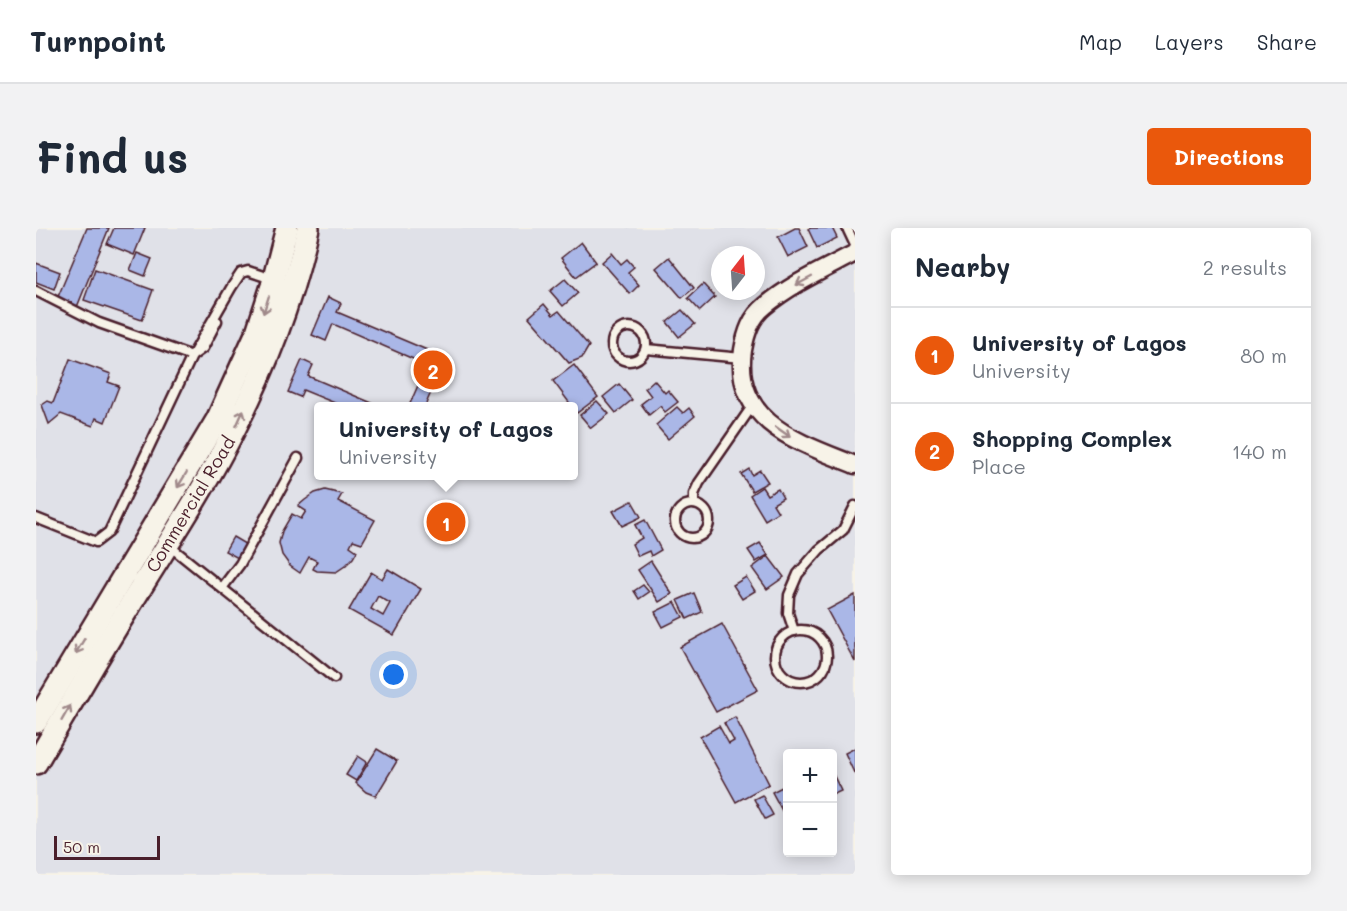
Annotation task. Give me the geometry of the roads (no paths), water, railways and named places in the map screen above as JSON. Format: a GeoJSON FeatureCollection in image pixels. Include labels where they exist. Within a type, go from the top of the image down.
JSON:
{"type":"FeatureCollection","features":[{"type":"Feature","properties":{"kind":"street","name":"Commercial Road"},"geometry":{"type":"LineString","coordinates":[[36,722],[217,420],[257,332],[287,228]]}},
{"type":"Feature","properties":{"kind":"street","name":"Commercial Road"},"geometry":{"type":"LineString","coordinates":[[36,763],[195,500],[235,428],[278,329],[308,228]]}},
{"type":"Feature","properties":{"kind":"street"},"geometry":{"type":"LineString","coordinates":[[855,253],[784,292],[763,307],[752,320],[744,344],[741,364],[745,389],[762,416],[792,439],[855,465]]}},
{"type":"Feature","properties":{"kind":"lane"},"geometry":{"type":"LineString","coordinates":[[847,228],[855,245]]}},
{"type":"Feature","properties":{"kind":"lane"},"geometry":{"type":"LineString","coordinates":[[36,518],[96,542],[109,532],[192,356],[204,348],[212,334],[235,276],[244,271],[250,271],[274,279]]}},
{"type":"Feature","properties":{"kind":"lane"},"geometry":{"type":"LineString","coordinates":[[36,291],[99,323],[192,356]]}},
{"type":"Feature","properties":{"kind":"lane"},"geometry":{"type":"LineString","coordinates":[[625,327],[637,328],[645,337],[646,349],[635,361],[624,361],[612,349],[613,338],[625,327]]}},
{"type":"Feature","properties":{"kind":"lane"},"geometry":{"type":"LineString","coordinates":[[646,349],[742,358]]}},
{"type":"Feature","properties":{"kind":"lane"},"geometry":{"type":"LineString","coordinates":[[694,503],[694,494],[699,483],[753,405]]}},
{"type":"Feature","properties":{"kind":"lane"},"geometry":{"type":"LineString","coordinates":[[222,588],[240,564],[298,458]]}},
{"type":"Feature","properties":{"kind":"lane"},"geometry":{"type":"LineString","coordinates":[[694,503],[704,508],[710,519],[707,530],[693,538],[682,535],[675,526],[675,520],[683,506],[694,503]]}},
{"type":"Feature","properties":{"kind":"lane"},"geometry":{"type":"LineString","coordinates":[[794,631],[788,613],[789,595],[798,574],[819,550],[843,530],[855,506]]}},
{"type":"Feature","properties":{"kind":"lane"},"geometry":{"type":"LineString","coordinates":[[150,531],[334,678]]}},
{"type":"Feature","properties":{"kind":"lane"},"geometry":{"type":"LineString","coordinates":[[794,631],[811,632],[818,636],[826,651],[827,659],[820,674],[805,682],[788,680],[782,674],[775,658],[779,641],[794,631]]}},
{"type":"Feature","properties":{"kind":"place","name":"Shopping Complex"},"geometry":{"type":"Point","coordinates":[433,370]}},
{"type":"Feature","properties":{"kind":"place","name":"University of Lagos"},"geometry":{"type":"Point","coordinates":[446,522]}}]}
